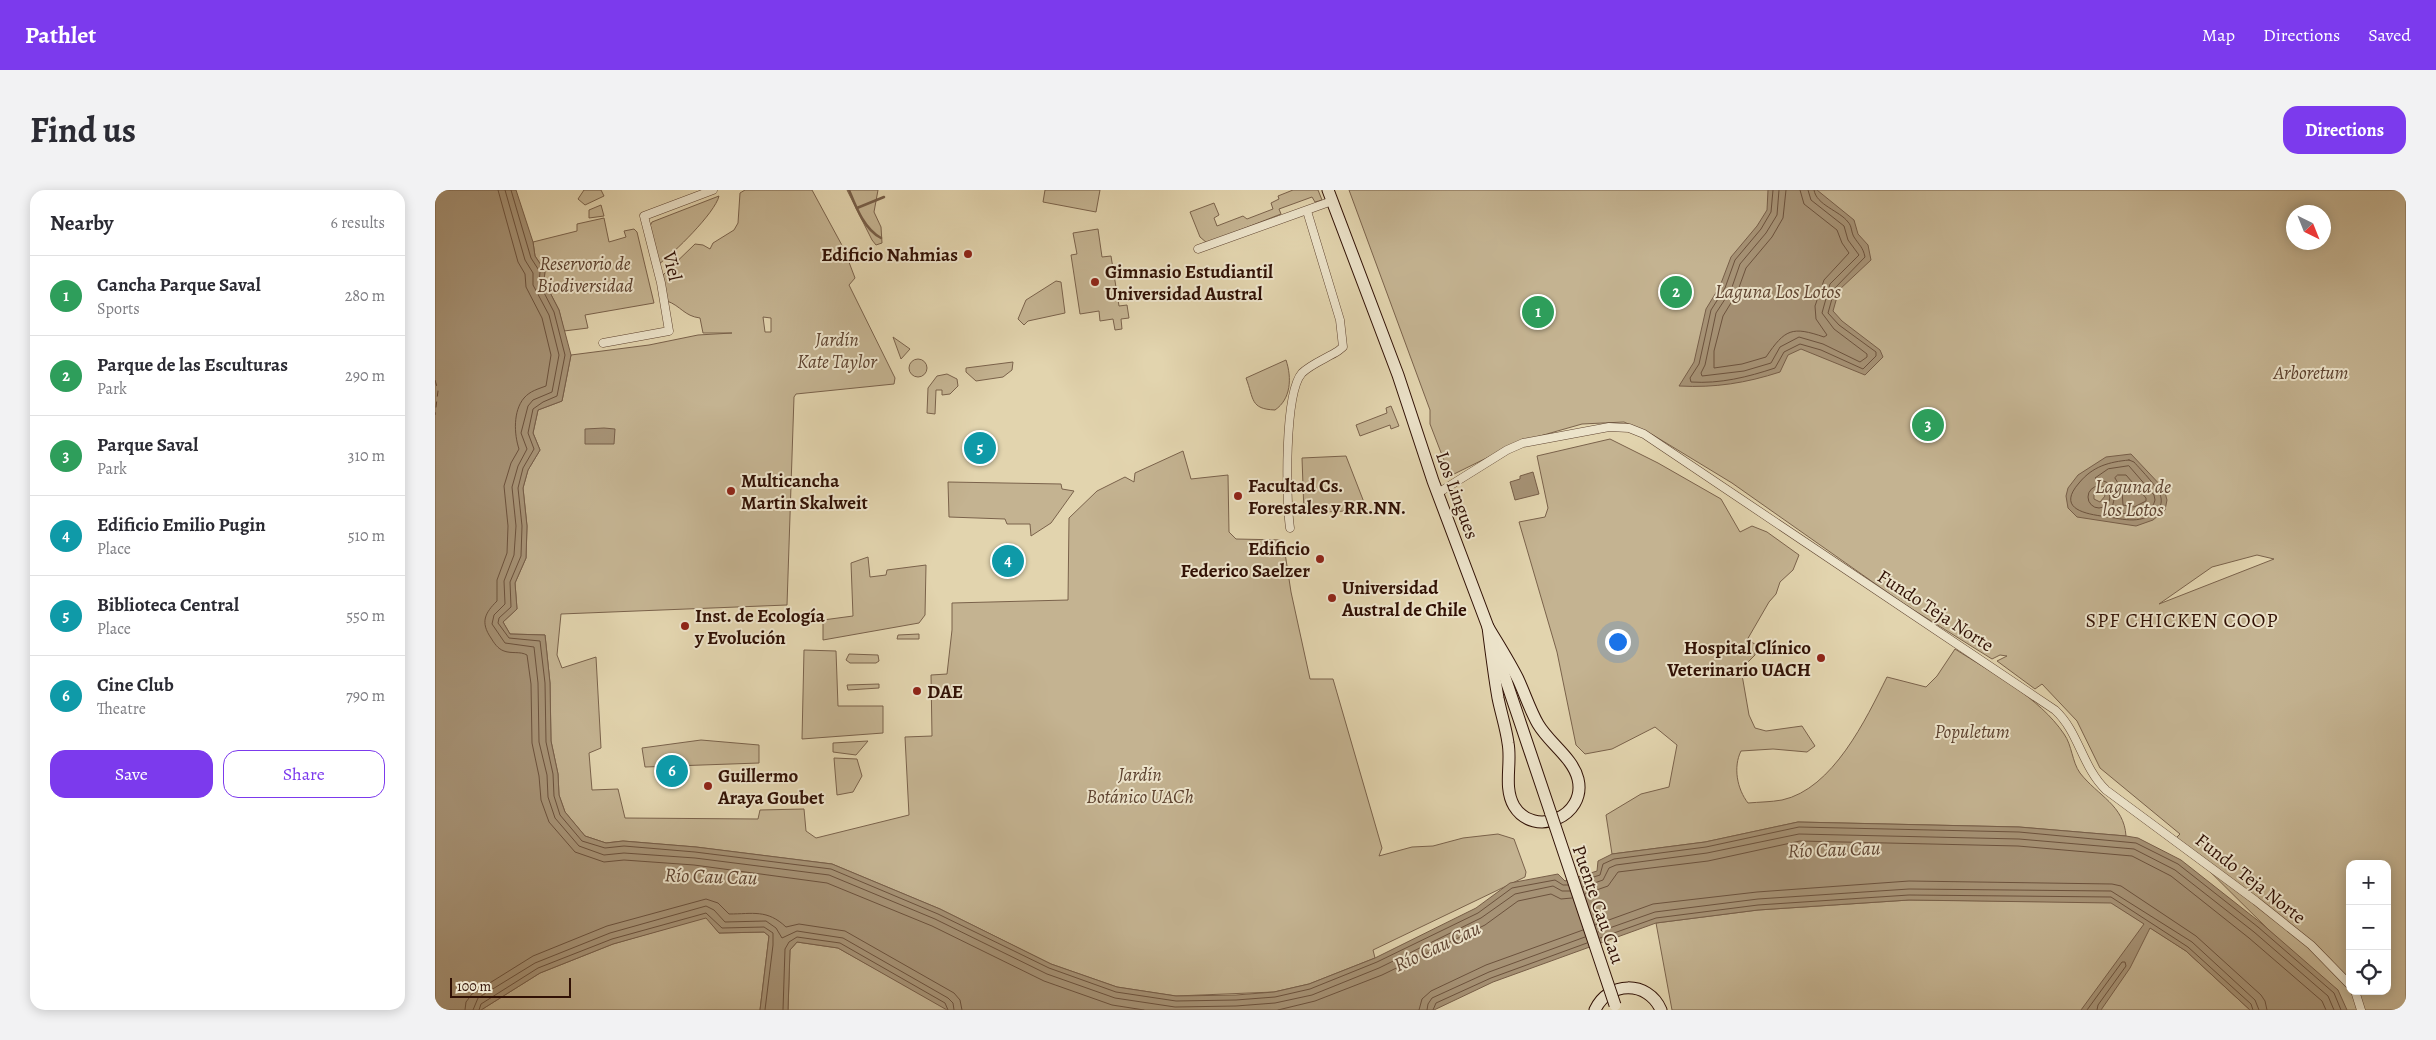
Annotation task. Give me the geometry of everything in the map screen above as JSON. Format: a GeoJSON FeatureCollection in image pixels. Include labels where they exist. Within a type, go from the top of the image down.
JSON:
{"type":"FeatureCollection","features":[{"type":"Feature","properties":{"kind":"main road","name":"Los Lingues"},"geometry":{"type":"LineString","coordinates":[[1331,195],[1398,374],[1438,493],[1488,627],[1551,814]]}},
{"type":"Feature","properties":{"kind":"main road"},"geometry":{"type":"LineString","coordinates":[[1488,627],[1517,677],[1537,724],[1551,745],[1570,763],[1577,776],[1578,794],[1574,805],[1566,814],[1555,820],[1543,822],[1532,820],[1517,810],[1511,800],[1508,786],[1510,763],[1508,743],[1498,698],[1488,627]]}},
{"type":"Feature","properties":{"kind":"main road","name":"Puente Cau Cau"},"geometry":{"type":"LineString","coordinates":[[1551,814],[1616,1007]]}},
{"type":"Feature","properties":{"kind":"main road"},"geometry":{"type":"LineString","coordinates":[[1595,1010],[1607,994],[1618,989],[1630,987],[1648,993],[1661,1010]]}},
{"type":"Feature","properties":{"kind":"street","name":"Viel"},"geometry":{"type":"LineString","coordinates":[[603,343],[669,331],[661,283],[644,216],[713,190]]}},
{"type":"Feature","properties":{"kind":"street"},"geometry":{"type":"LineString","coordinates":[[1198,249],[1307,211],[1331,195]]}},
{"type":"Feature","properties":{"kind":"street"},"geometry":{"type":"LineString","coordinates":[[1290,528],[1289,421],[1296,388],[1301,374],[1339,351],[1343,347],[1344,341],[1340,320],[1307,211]]}},
{"type":"Feature","properties":{"kind":"street","name":"Fundo Teja Norte"},"geometry":{"type":"LineString","coordinates":[[1438,493],[1507,450],[1523,443],[1609,427],[1629,428],[1644,434],[2055,710],[2069,725],[2088,768],[2106,790],[2256,901],[2311,945],[2346,981]]}},
{"type":"Feature","properties":{"kind":"street"},"geometry":{"type":"LineString","coordinates":[[2356,995],[2361,1010]]}},
{"type":"Feature","properties":{"kind":"green space"},"geometry":{"type":"Polygon","coordinates":[[[584,190],[601,190],[604,196],[585,205],[578,199],[584,190]]]}},
{"type":"Feature","properties":{"kind":"green space","name":"Jardín Botánico UACh"},"geometry":{"type":"Polygon","coordinates":[[[745,190],[812,190],[844,249],[855,278],[849,285],[895,378],[894,384],[796,394],[794,397],[787,605],[561,614],[557,655],[562,668],[596,657],[601,748],[589,753],[592,790],[618,789],[625,818],[758,819],[760,810],[804,809],[806,831],[816,838],[909,815],[905,737],[932,736],[931,675],[947,674],[952,630],[952,603],[1068,600],[1069,518],[1097,491],[1125,477],[1134,482],[1135,473],[1183,451],[1191,479],[1228,475],[1229,532],[1236,539],[1283,540],[1291,592],[1310,679],[1333,679],[1382,848],[1379,856],[1412,847],[1433,846],[1463,838],[1498,834],[1514,839],[1526,872],[1525,877],[1373,950],[1375,958],[1309,984],[1274,992],[1176,996],[1117,987],[1051,964],[940,909],[832,864],[696,847],[623,841],[606,843],[585,836],[565,812],[559,795],[558,774],[551,741],[550,683],[545,635],[510,634],[503,622],[517,609],[515,583],[526,558],[527,526],[523,488],[528,470],[540,450],[533,433],[538,410],[562,401],[571,355],[649,345],[698,335],[732,333],[703,333],[700,318],[686,313],[667,301],[663,275],[695,244],[703,245],[710,249],[713,243],[734,230],[738,223],[740,193],[745,190]],[[763,317],[765,332],[771,332],[771,318],[763,317]]]}},
{"type":"Feature","properties":{"kind":"green space"},"geometry":{"type":"Polygon","coordinates":[[[847,190],[878,190],[874,212],[881,227],[882,243],[876,245],[872,240],[847,190]]]}},
{"type":"Feature","properties":{"kind":"green space"},"geometry":{"type":"Polygon","coordinates":[[[1045,190],[1100,190],[1096,212],[1043,202],[1045,190]]]}},
{"type":"Feature","properties":{"kind":"green space"},"geometry":{"type":"Polygon","coordinates":[[[1293,190],[1318,190],[1322,200],[1315,202],[1312,197],[1279,209],[1281,214],[1207,243],[1200,237],[1190,212],[1214,203],[1219,215],[1214,218],[1217,226],[1243,216],[1247,219],[1273,209],[1271,203],[1279,199],[1278,196],[1293,190]]]}},
{"type":"Feature","properties":{"kind":"green space","name":"Arboretum"},"geometry":{"type":"Polygon","coordinates":[[[1349,190],[2406,190],[2406,1010],[2345,1010],[2278,939],[2176,838],[2180,834],[2100,768],[2077,721],[2042,684],[2035,689],[1997,661],[2007,656],[2000,655],[1992,659],[1904,604],[1732,483],[1653,435],[1624,422],[1582,424],[1519,442],[1450,476],[1430,424],[1430,410],[1349,190]],[[2257,555],[2212,567],[2159,604],[2274,559],[2257,555]]]}},
{"type":"Feature","properties":{"kind":"green space"},"geometry":{"type":"Polygon","coordinates":[[[719,196],[702,222],[684,242],[659,264],[649,228],[652,222],[719,196]]]}},
{"type":"Feature","properties":{"kind":"green space"},"geometry":{"type":"Polygon","coordinates":[[[601,205],[604,216],[589,218],[589,210],[601,205]]]}},
{"type":"Feature","properties":{"kind":"green space","name":"Reservorio de Biodiversidad"},"geometry":{"type":"Polygon","coordinates":[[[604,218],[609,242],[626,237],[624,231],[634,229],[637,232],[654,303],[585,315],[588,328],[564,331],[559,310],[544,281],[545,271],[535,256],[533,242],[577,231],[577,224],[604,218]]]}},
{"type":"Feature","properties":{"kind":"green space","name":"Gimnasio Estudiantil Universidad Austral"},"geometry":{"type":"Polygon","coordinates":[[[1098,229],[1102,257],[1111,256],[1119,306],[1127,305],[1129,318],[1121,319],[1122,329],[1115,330],[1113,319],[1100,321],[1099,311],[1080,314],[1071,255],[1077,254],[1073,233],[1098,229]]]}},
{"type":"Feature","properties":{"kind":"green space"},"geometry":{"type":"Polygon","coordinates":[[[1056,281],[1061,282],[1065,313],[1028,321],[1024,325],[1018,319],[1026,300],[1056,281]]]}},
{"type":"Feature","properties":{"kind":"green space"},"geometry":{"type":"Polygon","coordinates":[[[893,337],[910,349],[901,359],[893,337]]]}},
{"type":"Feature","properties":{"kind":"green space"},"geometry":{"type":"Polygon","coordinates":[[[918,359],[924,362],[927,368],[924,374],[918,377],[912,374],[909,368],[912,362],[918,359]]]}},
{"type":"Feature","properties":{"kind":"green space"},"geometry":{"type":"Polygon","coordinates":[[[1286,360],[1289,388],[1284,400],[1275,410],[1261,408],[1254,402],[1246,378],[1286,360]]]}},
{"type":"Feature","properties":{"kind":"green space"},"geometry":{"type":"Polygon","coordinates":[[[1013,362],[1012,370],[1003,377],[976,381],[966,372],[966,368],[1013,362]]]}},
{"type":"Feature","properties":{"kind":"green space"},"geometry":{"type":"Polygon","coordinates":[[[947,374],[957,379],[958,386],[950,394],[942,395],[942,390],[936,390],[935,414],[927,413],[928,388],[937,376],[947,374]]]}},
{"type":"Feature","properties":{"kind":"green space"},"geometry":{"type":"Polygon","coordinates":[[[1391,406],[1399,426],[1391,429],[1390,425],[1360,436],[1356,425],[1387,413],[1386,408],[1391,406]]]}},
{"type":"Feature","properties":{"kind":"green space","name":"Populetum"},"geometry":{"type":"Polygon","coordinates":[[[1610,439],[1658,463],[1721,499],[1740,532],[1752,526],[1767,532],[1799,555],[1793,570],[1780,582],[1776,594],[1769,602],[1747,640],[1755,644],[1755,655],[1741,669],[1749,715],[1755,728],[1766,731],[1802,726],[1815,746],[1807,752],[1773,749],[1741,751],[1737,764],[1737,778],[1741,791],[1748,803],[1782,800],[1800,793],[1817,782],[1846,750],[1887,677],[1926,687],[1937,676],[1955,649],[2028,697],[2054,721],[2067,738],[2075,764],[2080,773],[2121,816],[2126,836],[2019,827],[1798,822],[1705,842],[1612,854],[1606,815],[1641,794],[1669,787],[1677,745],[1655,727],[1612,749],[1585,754],[1576,745],[1557,652],[1519,522],[1545,517],[1548,508],[1537,456],[1610,439]]]}},
{"type":"Feature","properties":{"kind":"green space"},"geometry":{"type":"Polygon","coordinates":[[[1346,456],[1367,510],[1304,513],[1302,458],[1346,456]]]}},
{"type":"Feature","properties":{"kind":"green space"},"geometry":{"type":"Polygon","coordinates":[[[948,482],[1061,484],[1062,489],[1074,491],[1051,523],[1031,536],[1030,524],[1007,524],[1005,519],[949,517],[948,482]]]}},
{"type":"Feature","properties":{"kind":"green space"},"geometry":{"type":"Polygon","coordinates":[[[868,557],[870,577],[886,575],[887,570],[926,565],[925,615],[919,623],[823,640],[823,620],[853,616],[851,563],[868,557]]]}},
{"type":"Feature","properties":{"kind":"green space"},"geometry":{"type":"Polygon","coordinates":[[[919,634],[919,639],[897,639],[898,635],[919,634]]]}},
{"type":"Feature","properties":{"kind":"green space"},"geometry":{"type":"Polygon","coordinates":[[[804,650],[836,651],[838,706],[883,706],[883,733],[802,739],[804,650]]]}},
{"type":"Feature","properties":{"kind":"green space"},"geometry":{"type":"Polygon","coordinates":[[[849,654],[878,655],[879,661],[876,663],[850,663],[846,660],[849,654]]]}},
{"type":"Feature","properties":{"kind":"green space"},"geometry":{"type":"Polygon","coordinates":[[[879,684],[879,688],[848,690],[847,685],[879,684]]]}},
{"type":"Feature","properties":{"kind":"green space"},"geometry":{"type":"Polygon","coordinates":[[[701,740],[759,745],[759,763],[645,767],[642,748],[701,740]]]}},
{"type":"Feature","properties":{"kind":"green space"},"geometry":{"type":"Polygon","coordinates":[[[868,741],[856,755],[833,752],[833,743],[868,741]]]}},
{"type":"Feature","properties":{"kind":"green space"},"geometry":{"type":"Polygon","coordinates":[[[834,758],[857,759],[862,776],[853,792],[837,795],[834,758]]]}},
{"type":"Feature","properties":{"kind":"green space"},"geometry":{"type":"Polygon","coordinates":[[[1909,900],[2111,902],[2186,951],[2250,1010],[1672,1010],[1656,923],[1758,910],[1909,900]]]}},
{"type":"Feature","properties":{"kind":"green space"},"geometry":{"type":"Polygon","coordinates":[[[706,917],[719,933],[764,932],[769,936],[760,1010],[481,1010],[540,973],[613,944],[706,917]]]}},
{"type":"Feature","properties":{"kind":"green space"},"geometry":{"type":"Polygon","coordinates":[[[797,942],[838,948],[949,1010],[788,1010],[790,950],[797,942]]]}},
{"type":"Feature","properties":{"kind":"water","name":"Río Cau Cau"},"geometry":{"type":"Polygon","coordinates":[[[435,190],[516,190],[533,242],[535,256],[545,271],[544,281],[559,310],[571,355],[562,401],[538,410],[533,433],[540,450],[528,470],[523,488],[527,526],[526,558],[515,583],[517,609],[503,622],[510,634],[545,635],[550,683],[551,741],[558,774],[559,795],[565,812],[585,836],[606,843],[623,841],[696,847],[832,864],[940,909],[1051,964],[1117,987],[1176,996],[1274,992],[1309,984],[1375,958],[1476,908],[1510,883],[1558,874],[1565,881],[1597,871],[1598,861],[1612,854],[1705,842],[1798,822],[2019,827],[2126,836],[2138,838],[2181,860],[2261,923],[2338,990],[2347,1010],[2250,1010],[2186,951],[2150,928],[2130,968],[2101,1010],[2081,1010],[2144,924],[2111,903],[1909,900],[1758,910],[1656,923],[1493,982],[1434,1010],[947,1010],[838,948],[797,942],[790,950],[788,1010],[760,1010],[769,936],[764,932],[719,933],[706,918],[613,944],[540,973],[481,1010],[435,1010],[435,190]]]}},
{"type":"Feature","properties":{"kind":"water","name":"Laguna Los Lotos"},"geometry":{"type":"Polygon","coordinates":[[[1768,190],[1817,190],[1854,220],[1858,234],[1868,245],[1871,260],[1839,290],[1833,311],[1842,321],[1880,350],[1883,357],[1865,375],[1801,349],[1788,355],[1780,372],[1767,376],[1743,382],[1718,385],[1679,386],[1694,362],[1706,309],[1720,286],[1731,257],[1757,226],[1767,210],[1768,190]]]}},
{"type":"Feature","properties":{"kind":"water"},"geometry":{"type":"Polygon","coordinates":[[[585,429],[615,429],[614,444],[585,444],[585,429]]]}},
{"type":"Feature","properties":{"kind":"water","name":"Laguna de los Lotos"},"geometry":{"type":"Polygon","coordinates":[[[2131,454],[2164,489],[2167,500],[2165,510],[2153,520],[2136,526],[2077,517],[2068,508],[2066,496],[2068,488],[2078,475],[2106,457],[2131,454]],[[2097,491],[2094,494],[2094,499],[2100,502],[2105,496],[2103,492],[2097,491]]]}},
{"type":"Feature","properties":{"kind":"water"},"geometry":{"type":"Polygon","coordinates":[[[1533,472],[1539,494],[1515,500],[1510,482],[1520,479],[1520,476],[1533,472]]]}},
{"type":"Feature","properties":{"kind":"waterway"},"geometry":{"type":"LineString","coordinates":[[849,190],[865,223],[881,238]]}},
{"type":"Feature","properties":{"kind":"waterway"},"geometry":{"type":"LineString","coordinates":[[857,208],[884,197]]}},
{"type":"Feature","properties":{"kind":"ferry route"},"geometry":{"type":"LineString","coordinates":[[435,380],[438,391],[435,415]]}},
{"type":"Feature","properties":{"kind":"place","name":"Edificio Nahmias"},"geometry":{"type":"Point","coordinates":[968,254]}},
{"type":"Feature","properties":{"kind":"place","name":"Gimnasio Estudiantil Universidad Austral"},"geometry":{"type":"Point","coordinates":[1095,282]}},
{"type":"Feature","properties":{"kind":"place","name":"Parque de las Esculturas"},"geometry":{"type":"Point","coordinates":[1676,292]}},
{"type":"Feature","properties":{"kind":"place","name":"Cancha Parque Saval"},"geometry":{"type":"Point","coordinates":[1538,312]}},
{"type":"Feature","properties":{"kind":"place","name":"Parque Saval"},"geometry":{"type":"Point","coordinates":[1928,425]}},
{"type":"Feature","properties":{"kind":"place","name":"Biblioteca Central"},"geometry":{"type":"Point","coordinates":[980,448]}},
{"type":"Feature","properties":{"kind":"place","name":"Multicancha Martin Skalweit"},"geometry":{"type":"Point","coordinates":[731,491]}},
{"type":"Feature","properties":{"kind":"place","name":"Facultad Cs. Forestales y RR.NN."},"geometry":{"type":"Point","coordinates":[1238,496]}},
{"type":"Feature","properties":{"kind":"place","name":"Edificio Federico Saelzer"},"geometry":{"type":"Point","coordinates":[1320,559]}},
{"type":"Feature","properties":{"kind":"place","name":"Edificio Emilio Pugin"},"geometry":{"type":"Point","coordinates":[1008,561]}},
{"type":"Feature","properties":{"kind":"place","name":"Universidad Austral de Chile"},"geometry":{"type":"Point","coordinates":[1332,598]}},
{"type":"Feature","properties":{"kind":"place","name":"Inst. de Ecología y Evolución"},"geometry":{"type":"Point","coordinates":[685,626]}},
{"type":"Feature","properties":{"kind":"place","name":"Hospital Clínico Veterinario UACH"},"geometry":{"type":"Point","coordinates":[1821,658]}},
{"type":"Feature","properties":{"kind":"place","name":"DAE"},"geometry":{"type":"Point","coordinates":[917,691]}},
{"type":"Feature","properties":{"kind":"place","name":"Cine Club"},"geometry":{"type":"Point","coordinates":[672,771]}},
{"type":"Feature","properties":{"kind":"place","name":"Guillermo Araya Goubet"},"geometry":{"type":"Point","coordinates":[708,786]}},
{"type":"Feature","properties":{"kind":"district","name":"SPF CHICKEN COOP"},"geometry":{"type":"Point","coordinates":[2182,620]}},
{"type":"Feature","properties":{"kind":"park label","name":"Jardín Kate Taylor"},"geometry":{"type":"Point","coordinates":[837,350]}}]}
